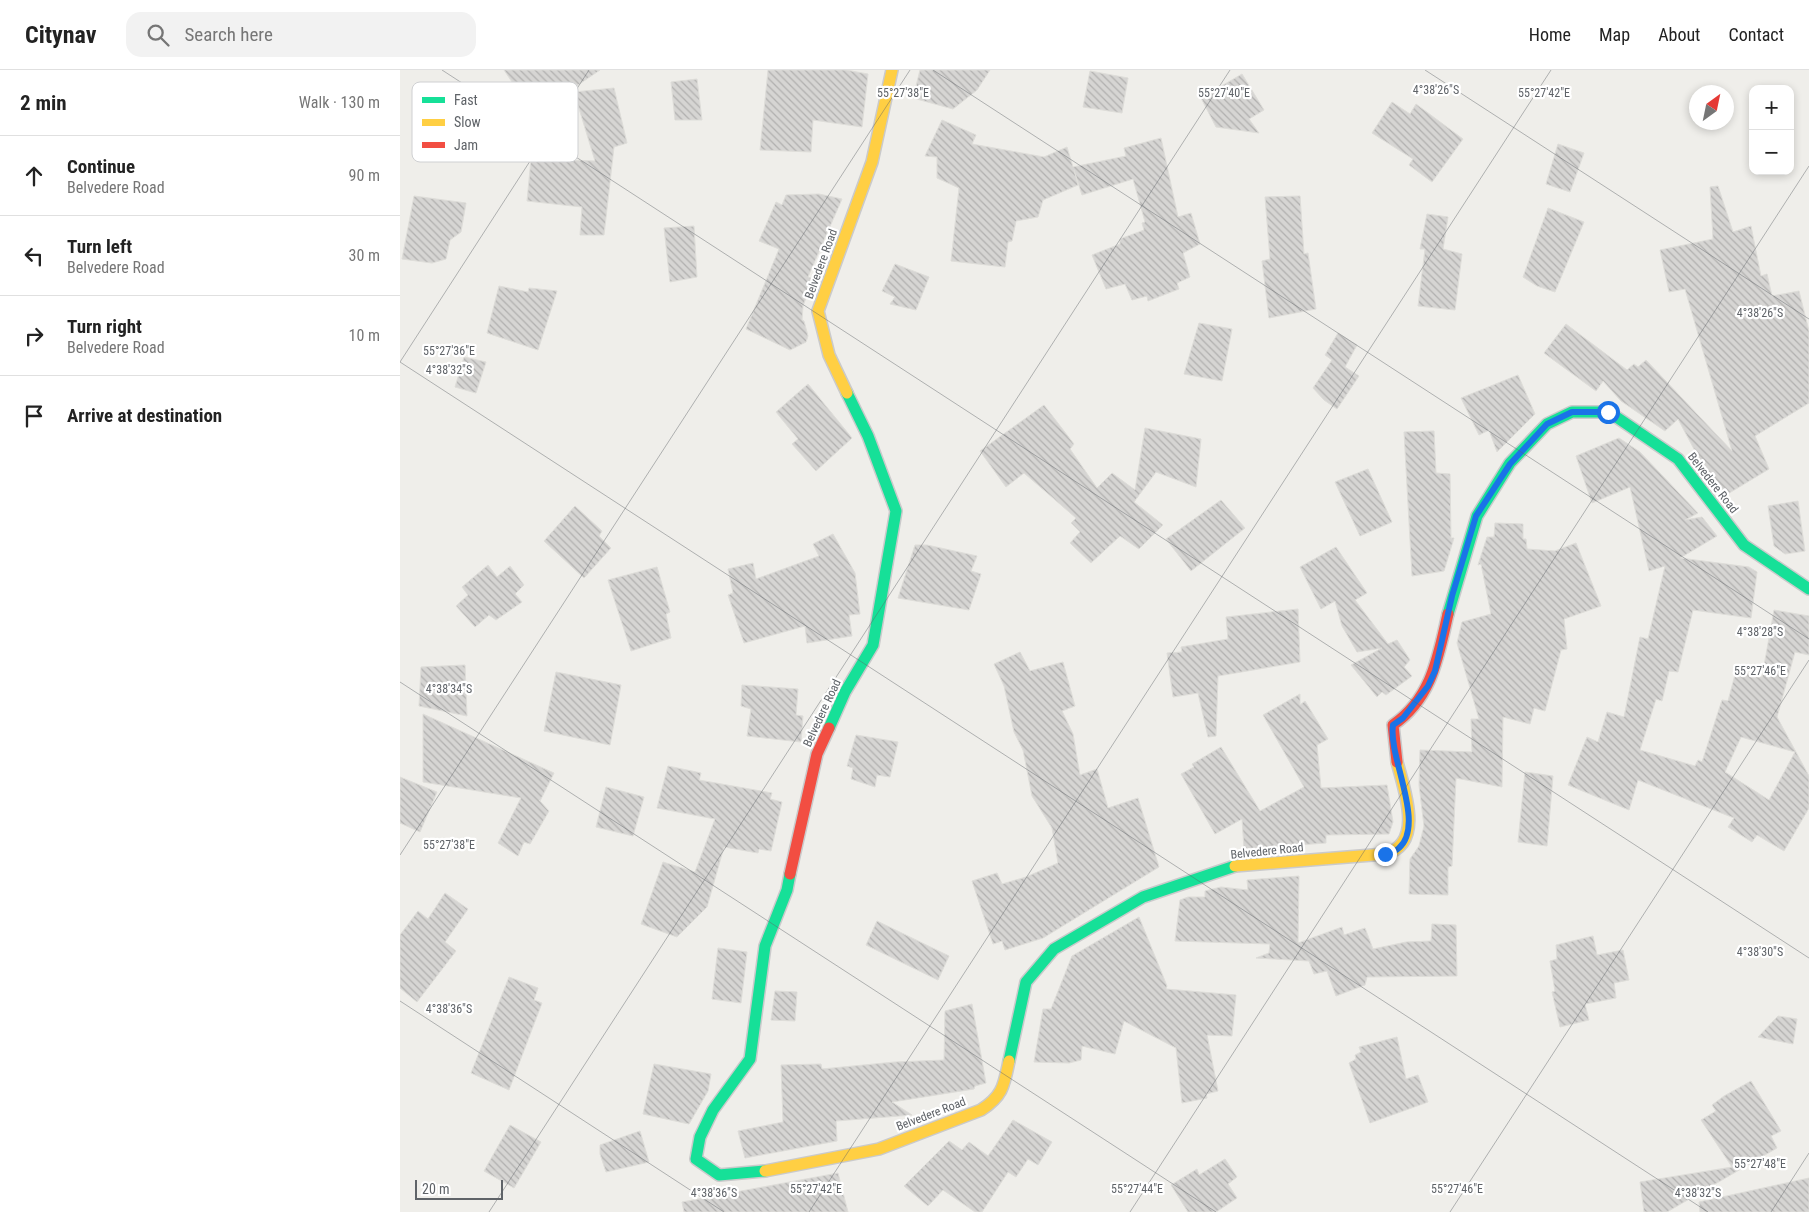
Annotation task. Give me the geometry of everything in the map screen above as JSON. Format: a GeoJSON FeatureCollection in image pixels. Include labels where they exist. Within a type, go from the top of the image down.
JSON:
{"type":"FeatureCollection","features":[{"type":"Feature","properties":{"kind":"street","name":"Belvedere Road"},"geometry":{"type":"LineString","coordinates":[[892,70],[872,162],[818,311],[829,356],[868,436],[896,511],[873,645],[845,692],[817,754],[787,890],[765,946],[750,1059],[712,1110],[700,1137],[696,1159],[719,1175],[748,1174],[879,1149],[981,1110],[995,1101],[1004,1084],[1026,982],[1054,950],[1143,897],[1238,865],[1385,854],[1398,850],[1406,840],[1409,806],[1391,738],[1393,725],[1403,718],[1428,686],[1435,671],[1452,596],[1476,516],[1510,464],[1547,424],[1572,412],[1608,412],[1678,459],[1744,545],[1809,589]]}},
{"type":"Feature","properties":{"kind":"building"},"geometry":{"type":"Polygon","coordinates":[[[504,70],[600,70],[578,85],[578,82],[512,82],[504,70]]]}},
{"type":"Feature","properties":{"kind":"building"},"geometry":{"type":"Polygon","coordinates":[[[768,70],[846,70],[868,74],[862,127],[813,120],[811,152],[760,150],[768,70]]]}},
{"type":"Feature","properties":{"kind":"building"},"geometry":{"type":"Polygon","coordinates":[[[920,70],[990,70],[977,90],[953,109],[913,98],[920,70]]]}},
{"type":"Feature","properties":{"kind":"building"},"geometry":{"type":"Polygon","coordinates":[[[1090,71],[1128,78],[1122,113],[1083,107],[1090,71]]]}},
{"type":"Feature","properties":{"kind":"building"},"geometry":{"type":"Polygon","coordinates":[[[1242,74],[1264,110],[1249,119],[1259,133],[1216,127],[1201,98],[1242,74]]]}},
{"type":"Feature","properties":{"kind":"building"},"geometry":{"type":"Polygon","coordinates":[[[697,79],[702,120],[675,120],[671,82],[697,79]]]}},
{"type":"Feature","properties":{"kind":"building"},"geometry":{"type":"Polygon","coordinates":[[[614,88],[627,143],[614,147],[604,235],[580,235],[582,207],[527,201],[531,162],[595,161],[578,105],[578,92],[614,88]]]}},
{"type":"Feature","properties":{"kind":"building"},"geometry":{"type":"Polygon","coordinates":[[[1392,102],[1410,114],[1416,104],[1463,139],[1432,182],[1409,165],[1413,159],[1372,133],[1392,102]]]}},
{"type":"Feature","properties":{"kind":"building"},"geometry":{"type":"Polygon","coordinates":[[[942,120],[976,135],[972,144],[1044,157],[1067,147],[1073,167],[1126,156],[1124,148],[1161,138],[1178,217],[1191,213],[1200,244],[1183,253],[1190,277],[1177,283],[1179,289],[1148,301],[1147,296],[1132,300],[1125,284],[1106,289],[1092,255],[1120,244],[1120,239],[1144,230],[1142,223],[1145,222],[1133,179],[1082,195],[1074,170],[1078,185],[1043,200],[1038,217],[1016,221],[1012,241],[1008,242],[1005,267],[951,261],[959,188],[937,178],[937,157],[925,156],[942,120]]]}},
{"type":"Feature","properties":{"kind":"building"},"geometry":{"type":"Polygon","coordinates":[[[1558,144],[1584,153],[1570,192],[1546,184],[1558,144]]]}},
{"type":"Feature","properties":{"kind":"building"},"geometry":{"type":"Polygon","coordinates":[[[1718,186],[1733,232],[1751,226],[1761,276],[1767,274],[1772,296],[1799,291],[1809,331],[1809,403],[1755,436],[1769,469],[1726,495],[1703,466],[1678,419],[1665,431],[1621,401],[1603,381],[1596,391],[1544,353],[1566,324],[1627,370],[1634,364],[1638,367],[1646,360],[1732,451],[1685,289],[1669,292],[1660,250],[1713,239],[1710,187],[1718,186]]]}},
{"type":"Feature","properties":{"kind":"building"},"geometry":{"type":"Polygon","coordinates":[[[819,194],[842,199],[808,277],[813,279],[803,306],[802,320],[804,321],[808,336],[806,342],[790,350],[746,329],[779,249],[759,241],[776,202],[782,205],[786,195],[819,194]]]}},
{"type":"Feature","properties":{"kind":"building"},"geometry":{"type":"Polygon","coordinates":[[[414,196],[466,203],[461,232],[450,240],[446,259],[432,263],[402,259],[414,196]]]}},
{"type":"Feature","properties":{"kind":"building"},"geometry":{"type":"Polygon","coordinates":[[[1300,196],[1304,254],[1308,253],[1316,309],[1269,318],[1262,261],[1270,259],[1265,197],[1300,196]]]}},
{"type":"Feature","properties":{"kind":"building"},"geometry":{"type":"Polygon","coordinates":[[[1548,208],[1584,222],[1555,292],[1537,286],[1523,277],[1548,208]]]}},
{"type":"Feature","properties":{"kind":"building"},"geometry":{"type":"Polygon","coordinates":[[[1427,214],[1448,217],[1443,249],[1462,254],[1455,310],[1418,306],[1425,249],[1420,249],[1427,214]]]}},
{"type":"Feature","properties":{"kind":"building"},"geometry":{"type":"Polygon","coordinates":[[[694,226],[697,277],[670,282],[664,228],[694,226]]]}},
{"type":"Feature","properties":{"kind":"building"},"geometry":{"type":"Polygon","coordinates":[[[895,264],[929,277],[916,310],[890,304],[895,297],[882,291],[895,264]]]}},
{"type":"Feature","properties":{"kind":"building"},"geometry":{"type":"Polygon","coordinates":[[[499,286],[528,292],[529,288],[557,291],[538,350],[487,333],[499,286]]]}},
{"type":"Feature","properties":{"kind":"building"},"geometry":{"type":"Polygon","coordinates":[[[1199,323],[1232,329],[1222,381],[1184,374],[1199,323]]]}},
{"type":"Feature","properties":{"kind":"building"},"geometry":{"type":"Polygon","coordinates":[[[1338,333],[1357,345],[1345,367],[1359,376],[1337,409],[1324,400],[1313,388],[1332,360],[1325,355],[1338,333]]]}},
{"type":"Feature","properties":{"kind":"building"},"geometry":{"type":"Polygon","coordinates":[[[464,357],[486,362],[476,393],[455,387],[464,357]]]}},
{"type":"Feature","properties":{"kind":"building"},"geometry":{"type":"Polygon","coordinates":[[[1518,375],[1535,414],[1497,452],[1489,430],[1479,435],[1461,398],[1518,375]]]}},
{"type":"Feature","properties":{"kind":"building"},"geometry":{"type":"Polygon","coordinates":[[[808,384],[852,438],[816,471],[792,444],[798,439],[776,412],[808,384]]]}},
{"type":"Feature","properties":{"kind":"building"},"geometry":{"type":"Polygon","coordinates":[[[1044,405],[1074,444],[1070,449],[1097,488],[1112,473],[1135,490],[1145,428],[1201,439],[1196,487],[1156,472],[1134,502],[1163,525],[1139,549],[1120,536],[1091,563],[1070,543],[1080,532],[1071,523],[1076,518],[1024,473],[1006,487],[980,451],[1044,405]]]}},
{"type":"Feature","properties":{"kind":"building"},"geometry":{"type":"Polygon","coordinates":[[[1434,431],[1436,473],[1450,474],[1451,538],[1454,538],[1444,571],[1412,576],[1404,432],[1434,431]]]}},
{"type":"Feature","properties":{"kind":"building"},"geometry":{"type":"Polygon","coordinates":[[[1619,438],[1640,452],[1698,513],[1685,520],[1702,517],[1717,536],[1680,558],[1749,567],[1757,572],[1751,618],[1693,610],[1678,672],[1669,671],[1662,701],[1656,699],[1640,750],[1695,766],[1698,760],[1702,762],[1722,700],[1728,701],[1736,671],[1762,677],[1774,610],[1809,616],[1809,655],[1795,652],[1777,717],[1809,776],[1809,808],[1784,851],[1757,835],[1752,842],[1728,827],[1734,818],[1638,780],[1629,810],[1568,785],[1587,737],[1598,742],[1607,712],[1624,717],[1640,637],[1648,639],[1665,566],[1649,571],[1630,487],[1592,503],[1576,456],[1619,438]],[[1741,737],[1725,772],[1769,800],[1795,752],[1741,737]]]}},
{"type":"Feature","properties":{"kind":"building"},"geometry":{"type":"Polygon","coordinates":[[[1368,469],[1392,522],[1360,536],[1335,482],[1368,469]]]}},
{"type":"Feature","properties":{"kind":"building"},"geometry":{"type":"Polygon","coordinates":[[[1221,500],[1245,528],[1191,571],[1166,539],[1221,500]]]}},
{"type":"Feature","properties":{"kind":"building"},"geometry":{"type":"Polygon","coordinates":[[[1798,501],[1805,551],[1785,554],[1774,546],[1768,506],[1798,501]]]}},
{"type":"Feature","properties":{"kind":"building"},"geometry":{"type":"Polygon","coordinates":[[[575,506],[602,531],[599,536],[611,548],[584,578],[544,541],[575,506]]]}},
{"type":"Feature","properties":{"kind":"building"},"geometry":{"type":"Polygon","coordinates":[[[1495,523],[1523,524],[1523,539],[1526,539],[1527,549],[1555,551],[1576,543],[1601,606],[1564,619],[1567,649],[1561,650],[1545,711],[1534,708],[1530,724],[1503,717],[1502,787],[1456,778],[1452,866],[1448,867],[1448,895],[1409,894],[1410,859],[1419,846],[1424,826],[1419,785],[1420,750],[1472,752],[1471,719],[1479,719],[1457,643],[1462,622],[1491,614],[1481,564],[1478,565],[1487,537],[1494,537],[1495,523]]]}},
{"type":"Feature","properties":{"kind":"building"},"geometry":{"type":"Polygon","coordinates":[[[833,534],[855,573],[860,614],[849,615],[852,636],[807,643],[805,626],[744,643],[728,595],[733,593],[728,569],[753,563],[756,579],[819,556],[813,544],[833,534]]]}},
{"type":"Feature","properties":{"kind":"building"},"geometry":{"type":"Polygon","coordinates":[[[915,545],[927,545],[977,556],[971,571],[981,574],[969,610],[898,598],[915,545]]]}},
{"type":"Feature","properties":{"kind":"building"},"geometry":{"type":"Polygon","coordinates":[[[1336,547],[1367,593],[1355,600],[1388,644],[1397,640],[1410,660],[1404,667],[1412,676],[1386,695],[1382,692],[1377,697],[1351,665],[1382,648],[1357,652],[1342,626],[1335,601],[1321,609],[1300,567],[1336,547]]]}},
{"type":"Feature","properties":{"kind":"building"},"geometry":{"type":"Polygon","coordinates":[[[488,565],[497,577],[510,566],[524,585],[515,594],[522,602],[496,620],[489,615],[475,627],[456,606],[468,595],[462,587],[488,565]]]}},
{"type":"Feature","properties":{"kind":"building"},"geometry":{"type":"Polygon","coordinates":[[[657,567],[670,612],[666,614],[671,638],[631,651],[608,580],[657,567]]]}},
{"type":"Feature","properties":{"kind":"building"},"geometry":{"type":"Polygon","coordinates":[[[1298,609],[1300,662],[1218,676],[1216,736],[1208,737],[1198,693],[1173,697],[1167,653],[1182,652],[1181,647],[1228,639],[1226,617],[1298,609]]]}},
{"type":"Feature","properties":{"kind":"building"},"geometry":{"type":"Polygon","coordinates":[[[1020,652],[1030,671],[1063,662],[1075,706],[1062,711],[1073,734],[1080,775],[1097,769],[1108,808],[1138,798],[1159,867],[1043,938],[1005,950],[1002,941],[993,944],[972,881],[997,873],[1002,884],[1026,877],[1058,863],[1052,828],[1032,796],[1023,750],[1014,732],[1004,686],[994,664],[1020,652]]]}},
{"type":"Feature","properties":{"kind":"building"},"geometry":{"type":"Polygon","coordinates":[[[465,665],[467,716],[419,706],[421,667],[465,665]]]}},
{"type":"Feature","properties":{"kind":"building"},"geometry":{"type":"Polygon","coordinates":[[[556,672],[621,685],[610,745],[544,731],[556,672]]]}},
{"type":"Feature","properties":{"kind":"building"},"geometry":{"type":"Polygon","coordinates":[[[742,685],[798,689],[796,715],[803,716],[801,742],[747,736],[751,709],[741,706],[742,685]]]}},
{"type":"Feature","properties":{"kind":"building"},"geometry":{"type":"Polygon","coordinates":[[[1300,694],[1300,705],[1305,701],[1328,739],[1317,745],[1321,788],[1387,785],[1393,822],[1389,834],[1326,835],[1326,843],[1244,849],[1242,819],[1215,834],[1181,774],[1194,767],[1192,764],[1221,747],[1260,811],[1304,787],[1263,715],[1300,694]]]}},
{"type":"Feature","properties":{"kind":"building"},"geometry":{"type":"Polygon","coordinates":[[[423,714],[554,773],[539,800],[549,811],[530,844],[524,842],[518,856],[498,843],[521,798],[423,782],[423,714]]]}},
{"type":"Feature","properties":{"kind":"building"},"geometry":{"type":"Polygon","coordinates":[[[856,735],[898,742],[890,777],[877,775],[875,787],[851,779],[853,768],[847,766],[856,735]]]}},
{"type":"Feature","properties":{"kind":"building"},"geometry":{"type":"Polygon","coordinates":[[[668,766],[701,773],[699,780],[772,793],[770,799],[782,802],[771,851],[759,849],[758,853],[724,847],[707,907],[677,937],[641,924],[663,862],[695,872],[715,819],[657,808],[668,766]]]}},
{"type":"Feature","properties":{"kind":"building"},"geometry":{"type":"Polygon","coordinates":[[[1525,772],[1553,776],[1547,846],[1518,842],[1525,772]]]}},
{"type":"Feature","properties":{"kind":"building"},"geometry":{"type":"Polygon","coordinates":[[[400,777],[437,792],[420,832],[400,823],[400,777]]]}},
{"type":"Feature","properties":{"kind":"building"},"geometry":{"type":"Polygon","coordinates":[[[606,787],[644,797],[633,836],[596,827],[606,787]]]}},
{"type":"Feature","properties":{"kind":"building"},"geometry":{"type":"Polygon","coordinates":[[[1299,876],[1298,943],[1342,927],[1344,935],[1365,928],[1373,949],[1406,942],[1431,941],[1432,924],[1456,925],[1457,976],[1367,977],[1365,985],[1336,996],[1327,971],[1314,974],[1309,961],[1256,958],[1269,953],[1270,944],[1175,941],[1180,900],[1188,897],[1205,897],[1205,891],[1221,887],[1248,890],[1247,880],[1299,876]]]}},
{"type":"Feature","properties":{"kind":"building"},"geometry":{"type":"Polygon","coordinates":[[[445,893],[468,909],[445,942],[456,951],[417,1002],[400,988],[400,935],[418,911],[428,919],[445,893]]]}},
{"type":"Feature","properties":{"kind":"building"},"geometry":{"type":"Polygon","coordinates":[[[1139,917],[1167,986],[1166,989],[1236,995],[1232,1036],[1207,1035],[1218,1091],[1206,1094],[1207,1098],[1182,1103],[1176,1048],[1124,1021],[1115,1054],[1082,1046],[1081,1060],[1069,1063],[1034,1062],[1043,1009],[1051,1009],[1072,956],[1139,917]]]}},
{"type":"Feature","properties":{"kind":"building"},"geometry":{"type":"Polygon","coordinates":[[[877,921],[949,956],[938,980],[866,945],[877,921]]]}},
{"type":"Feature","properties":{"kind":"building"},"geometry":{"type":"Polygon","coordinates":[[[1593,936],[1597,955],[1623,950],[1629,980],[1614,983],[1616,998],[1585,1004],[1589,1020],[1560,1027],[1552,992],[1555,991],[1550,961],[1557,959],[1556,945],[1593,936]]]}},
{"type":"Feature","properties":{"kind":"building"},"geometry":{"type":"Polygon","coordinates":[[[718,948],[747,952],[741,1003],[712,999],[718,948]]]}},
{"type":"Feature","properties":{"kind":"building"},"geometry":{"type":"Polygon","coordinates":[[[509,977],[538,988],[534,1000],[542,1003],[509,1090],[471,1073],[509,977]]]}},
{"type":"Feature","properties":{"kind":"building"},"geometry":{"type":"Polygon","coordinates":[[[775,991],[797,992],[795,1021],[771,1020],[775,991]]]}},
{"type":"Feature","properties":{"kind":"building"},"geometry":{"type":"Polygon","coordinates":[[[972,1004],[986,1083],[975,1086],[974,1089],[892,1102],[912,1115],[836,1121],[837,1141],[745,1158],[738,1131],[783,1122],[781,1065],[821,1064],[822,1069],[895,1062],[944,1060],[945,1011],[972,1004]]]}},
{"type":"Feature","properties":{"kind":"building"},"geometry":{"type":"Polygon","coordinates":[[[1778,1016],[1797,1019],[1793,1044],[1758,1037],[1778,1016]]]}},
{"type":"Feature","properties":{"kind":"building"},"geometry":{"type":"Polygon","coordinates":[[[1397,1037],[1406,1079],[1418,1075],[1428,1102],[1370,1123],[1349,1063],[1356,1059],[1355,1055],[1361,1052],[1359,1047],[1397,1037]]]}},
{"type":"Feature","properties":{"kind":"building"},"geometry":{"type":"Polygon","coordinates":[[[654,1064],[711,1074],[708,1091],[689,1124],[643,1114],[654,1064]]]}},
{"type":"Feature","properties":{"kind":"building"},"geometry":{"type":"Polygon","coordinates":[[[1751,1081],[1781,1131],[1771,1136],[1777,1148],[1667,1212],[1644,1212],[1640,1182],[1732,1167],[1701,1120],[1716,1111],[1712,1105],[1751,1081]]]}},
{"type":"Feature","properties":{"kind":"building"},"geometry":{"type":"Polygon","coordinates":[[[1013,1120],[1052,1142],[1038,1165],[1028,1159],[1016,1177],[1008,1172],[982,1212],[975,1212],[943,1190],[928,1206],[904,1186],[949,1141],[962,1150],[969,1142],[988,1156],[1013,1120]]]}},
{"type":"Feature","properties":{"kind":"building"},"geometry":{"type":"Polygon","coordinates":[[[510,1125],[541,1142],[514,1188],[484,1171],[510,1125]]]}},
{"type":"Feature","properties":{"kind":"building"},"geometry":{"type":"Polygon","coordinates":[[[640,1131],[649,1162],[606,1172],[600,1154],[600,1145],[640,1131]]]}},
{"type":"Feature","properties":{"kind":"building"},"geometry":{"type":"Polygon","coordinates":[[[1225,1159],[1237,1177],[1228,1184],[1237,1198],[1216,1212],[1188,1212],[1171,1185],[1197,1169],[1199,1175],[1225,1159]]]}},
{"type":"Feature","properties":{"kind":"building"},"geometry":{"type":"Polygon","coordinates":[[[838,1173],[848,1212],[684,1212],[682,1202],[838,1173]]]}},
{"type":"Feature","properties":{"kind":"building"},"geometry":{"type":"Polygon","coordinates":[[[1809,1178],[1809,1212],[1700,1212],[1699,1202],[1809,1178]]]}},
{"type":"Feature","properties":{"kind":"traffic: fast"},"geometry":{"type":"LineString","coordinates":[[829,728],[845,692],[873,645],[896,511],[868,436],[847,393]]}},
{"type":"Feature","properties":{"kind":"traffic: fast"},"geometry":{"type":"LineString","coordinates":[[1448,614],[1477,516],[1510,463],[1547,424],[1572,412],[1609,412],[1678,459],[1744,545],[1809,589]]}},
{"type":"Feature","properties":{"kind":"traffic: fast"},"geometry":{"type":"LineString","coordinates":[[1009,1061],[1026,982],[1054,949],[1143,897],[1235,866]]}},
{"type":"Feature","properties":{"kind":"traffic: fast"},"geometry":{"type":"LineString","coordinates":[[765,1171],[719,1175],[696,1159],[700,1137],[713,1110],[750,1059],[765,946],[787,890],[790,874]]}},
{"type":"Feature","properties":{"kind":"traffic: slow"},"geometry":{"type":"LineString","coordinates":[[847,393],[829,355],[818,311],[872,162],[892,70]]}},
{"type":"Feature","properties":{"kind":"traffic: slow"},"geometry":{"type":"LineString","coordinates":[[1235,866],[1385,854],[1397,848],[1405,839],[1409,814],[1397,762]]}},
{"type":"Feature","properties":{"kind":"traffic: slow"},"geometry":{"type":"LineString","coordinates":[[765,1171],[879,1149],[981,1110],[998,1095],[1006,1077],[1009,1061]]}},
{"type":"Feature","properties":{"kind":"traffic: jam"},"geometry":{"type":"LineString","coordinates":[[1397,762],[1393,725],[1417,702],[1425,689],[1441,646],[1448,614]]}},
{"type":"Feature","properties":{"kind":"traffic: jam"},"geometry":{"type":"LineString","coordinates":[[790,874],[817,754],[829,728]]}},
{"type":"Feature","properties":{"kind":"route"},"geometry":{"type":"LineString","coordinates":[[1385,854],[1398,850],[1406,840],[1409,806],[1391,738],[1393,725],[1403,718],[1428,686],[1435,671],[1452,596],[1476,516],[1510,464],[1547,424],[1572,412],[1586,410],[1608,412]]}}]}
